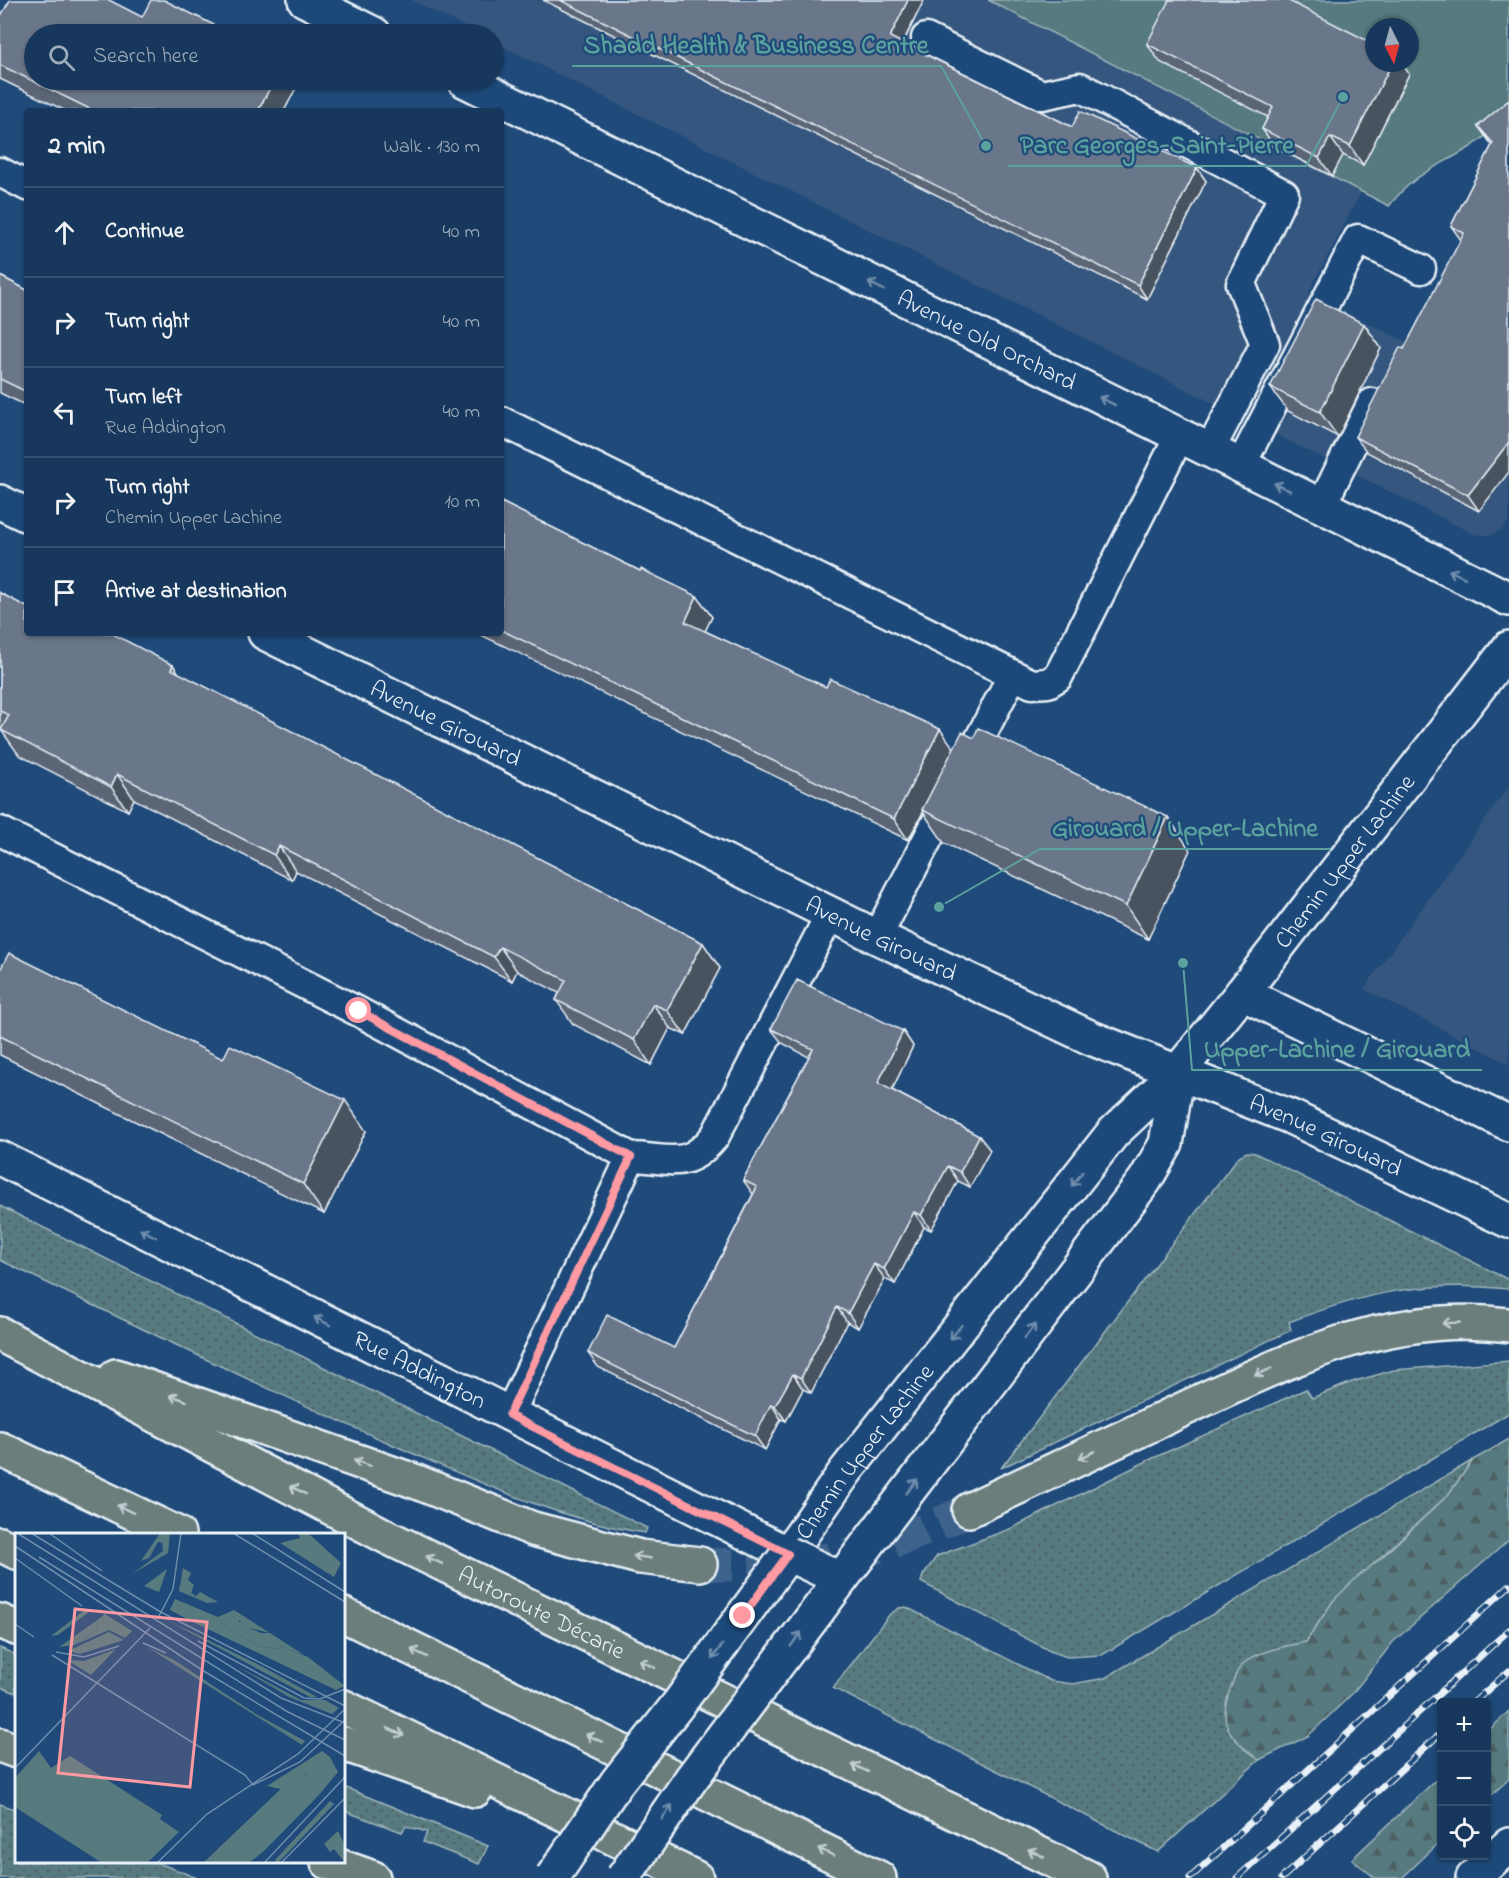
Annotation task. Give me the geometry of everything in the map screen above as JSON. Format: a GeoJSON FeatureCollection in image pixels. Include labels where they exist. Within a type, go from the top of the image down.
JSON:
{"type":"FeatureCollection","features":[{"type":"Feature","properties":{"kind":"highway"},"geometry":{"type":"LineString","coordinates":[[969,1510],[1256,1375],[1344,1340],[1403,1327],[1452,1322],[1509,1325]]}},
{"type":"Feature","properties":{"kind":"highway"},"geometry":{"type":"LineString","coordinates":[[4,1336],[417,1482],[533,1529],[640,1557],[700,1564]]}},
{"type":"Feature","properties":{"kind":"highway","name":"Autoroute Décarie"},"geometry":{"type":"LineString","coordinates":[[4,1336],[387,1537],[1089,1878]]}},
{"type":"Feature","properties":{"kind":"highway"},"geometry":{"type":"LineString","coordinates":[[0,1449],[176,1533]]}},
{"type":"Feature","properties":{"kind":"highway"},"geometry":{"type":"LineString","coordinates":[[0,1544],[15,1551]]}},
{"type":"Feature","properties":{"kind":"highway"},"geometry":{"type":"LineString","coordinates":[[345,1615],[879,1878]]}},
{"type":"Feature","properties":{"kind":"highway"},"geometry":{"type":"LineString","coordinates":[[0,1621],[15,1628]]}},
{"type":"Feature","properties":{"kind":"highway"},"geometry":{"type":"LineString","coordinates":[[345,1707],[696,1878]]}},
{"type":"Feature","properties":{"kind":"highway"},"geometry":{"type":"LineString","coordinates":[[345,1744],[623,1843]]}},
{"type":"Feature","properties":{"kind":"highway"},"geometry":{"type":"LineString","coordinates":[[0,1745],[15,1751]]}},
{"type":"Feature","properties":{"kind":"highway"},"geometry":{"type":"LineString","coordinates":[[331,1863],[373,1878]]}},
{"type":"Feature","properties":{"kind":"main road"},"geometry":{"type":"LineString","coordinates":[[305,0],[354,24]]}},
{"type":"Feature","properties":{"kind":"main road","name":"Avenue Old Orchard"},"geometry":{"type":"LineString","coordinates":[[484,90],[1509,599]]}},
{"type":"Feature","properties":{"kind":"main road"},"geometry":{"type":"LineString","coordinates":[[0,502],[24,514]]}},
{"type":"Feature","properties":{"kind":"main road","name":"Avenue Girouard"},"geometry":{"type":"LineString","coordinates":[[271,636],[877,937],[1091,1038],[1291,1117],[1509,1221]]}},
{"type":"Feature","properties":{"kind":"main road","name":"Chemin Upper Lachine"},"geometry":{"type":"LineString","coordinates":[[552,1878],[617,1782],[680,1702],[845,1472],[1113,1133],[1178,1072],[1242,993],[1509,648]]}},
{"type":"Feature","properties":{"kind":"main road"},"geometry":{"type":"LineString","coordinates":[[1242,993],[1509,1124]]}},
{"type":"Feature","properties":{"kind":"main road","name":"Chemin Upper Lachine"},"geometry":{"type":"LineString","coordinates":[[623,1878],[691,1779],[1145,1180],[1166,1144],[1178,1072]]}},
{"type":"Feature","properties":{"kind":"main road","name":"Rue Addington"},"geometry":{"type":"LineString","coordinates":[[0,1158],[509,1415],[841,1579]]}},
{"type":"Feature","properties":{"kind":"main road"},"geometry":{"type":"LineString","coordinates":[[1473,1878],[1508,1848]]}},
{"type":"Feature","properties":{"kind":"lane"},"geometry":{"type":"LineString","coordinates":[[926,38],[1042,95],[1080,87],[1284,194],[1241,284],[1265,344],[1209,452]]}},
{"type":"Feature","properties":{"kind":"lane"},"geometry":{"type":"LineString","coordinates":[[0,172],[24,184]]}},
{"type":"Feature","properties":{"kind":"lane"},"geometry":{"type":"LineString","coordinates":[[1240,467],[1358,239],[1421,269]]}},
{"type":"Feature","properties":{"kind":"lane"},"geometry":{"type":"LineString","coordinates":[[1322,507],[1385,377]]}},
{"type":"Feature","properties":{"kind":"lane"},"geometry":{"type":"LineString","coordinates":[[504,422],[1032,684],[1048,683],[1058,677],[1179,437]]}},
{"type":"Feature","properties":{"kind":"lane"},"geometry":{"type":"LineString","coordinates":[[877,937],[1012,676]]}},
{"type":"Feature","properties":{"kind":"lane"},"geometry":{"type":"LineString","coordinates":[[0,831],[359,1011],[631,1157],[674,1161],[692,1158],[703,1151],[715,1136],[831,913]]}},
{"type":"Feature","properties":{"kind":"lane"},"geometry":{"type":"LineString","coordinates":[[509,1415],[631,1157]]}},
{"type":"Feature","properties":{"kind":"shaded area"},"geometry":{"type":"Polygon","coordinates":[[[411,0],[988,0],[1361,192],[1308,294],[1509,392],[1509,521],[1501,530],[1491,535],[1476,535],[504,47],[504,24],[459,24],[411,0]]]}},
{"type":"Feature","properties":{"kind":"shaded area"},"geometry":{"type":"Polygon","coordinates":[[[1509,786],[1509,1064],[1364,989],[1509,786]]]}},
{"type":"Feature","properties":{"kind":"green space"},"geometry":{"type":"Polygon","coordinates":[[[988,0],[1509,0],[1509,115],[1474,145],[1417,178],[1389,206],[988,0]]]}},
{"type":"Feature","properties":{"kind":"green space"},"geometry":{"type":"Polygon","coordinates":[[[1247,1152],[1255,1153],[1509,1280],[1509,1289],[1450,1286],[1397,1291],[1344,1303],[1317,1312],[1289,1322],[1291,1330],[1001,1468],[1239,1156],[1247,1152]]]}},
{"type":"Feature","properties":{"kind":"green space"},"geometry":{"type":"Polygon","coordinates":[[[0,1206],[647,1528],[645,1533],[581,1519],[519,1498],[458,1473],[248,1379],[0,1260],[0,1206]]]}},
{"type":"Feature","properties":{"kind":"green space"},"geometry":{"type":"Polygon","coordinates":[[[1509,1361],[1509,1413],[1102,1655],[1067,1657],[1050,1651],[921,1582],[923,1575],[937,1556],[1010,1529],[1149,1460],[1306,1389],[1312,1398],[1352,1382],[1394,1370],[1509,1361]]]}},
{"type":"Feature","properties":{"kind":"green space"},"geometry":{"type":"Polygon","coordinates":[[[1509,1439],[1509,1540],[1393,1642],[1352,1694],[1308,1736],[1259,1760],[1233,1737],[1226,1721],[1227,1700],[1239,1668],[1257,1655],[1306,1642],[1333,1601],[1448,1495],[1473,1460],[1509,1439]]]}},
{"type":"Feature","properties":{"kind":"green space"},"geometry":{"type":"Polygon","coordinates":[[[1473,1460],[1448,1495],[1333,1601],[1306,1642],[1282,1647],[1243,1748],[1259,1760],[1158,1852],[833,1688],[889,1615],[899,1608],[906,1607],[1051,1681],[1073,1684],[1105,1678],[1473,1460]]]}},
{"type":"Feature","properties":{"kind":"green space"},"geometry":{"type":"Polygon","coordinates":[[[0,1648],[15,1655],[15,1693],[0,1687],[0,1648]]]}},
{"type":"Feature","properties":{"kind":"green space"},"geometry":{"type":"Polygon","coordinates":[[[1509,1711],[1509,1779],[1491,1795],[1491,1752],[1491,1728],[1509,1711]]]}},
{"type":"Feature","properties":{"kind":"green space"},"geometry":{"type":"Polygon","coordinates":[[[1437,1779],[1437,1845],[1402,1878],[1375,1878],[1352,1859],[1437,1779]]]}},
{"type":"Feature","properties":{"kind":"green space"},"geometry":{"type":"Polygon","coordinates":[[[345,1787],[488,1846],[479,1864],[423,1842],[427,1832],[406,1826],[402,1832],[345,1811],[345,1787]]]}},
{"type":"Feature","properties":{"kind":"green space"},"geometry":{"type":"Polygon","coordinates":[[[0,1804],[15,1810],[15,1863],[159,1863],[197,1878],[0,1878],[0,1804]]]}},
{"type":"Feature","properties":{"kind":"building"},"geometry":{"type":"Polygon","coordinates":[[[10,0],[109,0],[142,17],[151,0],[164,0],[212,24],[24,24],[24,77],[0,65],[0,17],[10,0]]]}},
{"type":"Feature","properties":{"kind":"building"},"geometry":{"type":"Polygon","coordinates":[[[560,0],[908,0],[890,37],[1072,127],[1080,111],[1197,168],[1138,285],[560,0]]]}},
{"type":"Feature","properties":{"kind":"building"},"geometry":{"type":"Polygon","coordinates":[[[1169,0],[1287,0],[1365,39],[1365,72],[1387,72],[1350,146],[1330,137],[1319,158],[1262,129],[1273,107],[1147,44],[1169,0]]]}},
{"type":"Feature","properties":{"kind":"building"},"geometry":{"type":"Polygon","coordinates":[[[51,90],[269,90],[260,108],[88,108],[51,90]]]}},
{"type":"Feature","properties":{"kind":"building"},"geometry":{"type":"Polygon","coordinates":[[[1509,100],[1509,442],[1468,495],[1355,437],[1400,347],[1404,349],[1464,233],[1451,226],[1493,143],[1478,126],[1509,100]]]}},
{"type":"Feature","properties":{"kind":"building"},"geometry":{"type":"Polygon","coordinates":[[[0,276],[24,288],[24,391],[0,379],[0,276]]]}},
{"type":"Feature","properties":{"kind":"building"},"geometry":{"type":"Polygon","coordinates":[[[1316,299],[1364,324],[1320,412],[1270,387],[1316,299]]]}},
{"type":"Feature","properties":{"kind":"building"},"geometry":{"type":"Polygon","coordinates":[[[504,503],[640,571],[641,569],[697,596],[685,622],[826,687],[830,679],[940,729],[894,819],[504,631],[504,503]]]}},
{"type":"Feature","properties":{"kind":"building"},"geometry":{"type":"Polygon","coordinates":[[[0,593],[24,605],[24,636],[117,636],[173,665],[171,669],[703,943],[667,1010],[653,1004],[634,1040],[556,1000],[566,980],[500,947],[494,957],[279,846],[274,855],[117,774],[111,787],[1,730],[9,715],[0,711],[0,593]]]}},
{"type":"Feature","properties":{"kind":"building"},"geometry":{"type":"Polygon","coordinates":[[[978,728],[1168,817],[1126,906],[922,810],[962,732],[974,738],[978,728]]]}},
{"type":"Feature","properties":{"kind":"building"},"geometry":{"type":"Polygon","coordinates":[[[9,953],[223,1059],[230,1045],[345,1100],[303,1184],[0,1036],[0,970],[9,953]]]}},
{"type":"Feature","properties":{"kind":"building"},"geometry":{"type":"Polygon","coordinates":[[[797,980],[903,1031],[878,1083],[979,1136],[960,1172],[948,1166],[921,1215],[914,1212],[884,1269],[874,1264],[848,1313],[837,1307],[801,1378],[793,1374],[775,1406],[771,1404],[755,1436],[588,1353],[607,1315],[674,1348],[757,1187],[743,1180],[813,1049],[771,1029],[797,980]]]}},
{"type":"Feature","properties":{"kind":"tunnel"},"geometry":{"type":"LineString","coordinates":[[700,1564],[781,1564],[830,1559],[901,1539],[969,1510]]}},
{"type":"Feature","properties":{"kind":"railway"},"geometry":{"type":"LineString","coordinates":[[1190,1878],[1509,1586]]}},
{"type":"Feature","properties":{"kind":"railway"},"geometry":{"type":"LineString","coordinates":[[1237,1878],[1509,1630]]}},
{"type":"Feature","properties":{"kind":"railway"},"geometry":{"type":"LineString","coordinates":[[1479,1698],[1509,1671]]}},
{"type":"Feature","properties":{"kind":"railway"},"geometry":{"type":"LineString","coordinates":[[1282,1878],[1437,1737]]}},
{"type":"Feature","properties":{"kind":"place","name":"Parc Georges-Saint-Pierre"},"geometry":{"type":"Point","coordinates":[1343,97]}},
{"type":"Feature","properties":{"kind":"place","name":"Shadd Health & Business Centre"},"geometry":{"type":"Point","coordinates":[986,146]}},
{"type":"Feature","properties":{"kind":"place","name":"Girouard / Upper-Lachine"},"geometry":{"type":"Point","coordinates":[939,907]}},
{"type":"Feature","properties":{"kind":"place","name":"Upper-Lachine / Girouard"},"geometry":{"type":"Point","coordinates":[1183,963]}},
{"type":"Feature","properties":{"kind":"route"},"geometry":{"type":"LineString","coordinates":[[359,1011],[631,1157],[538,1358],[509,1415],[788,1554],[743,1616]]}}]}
